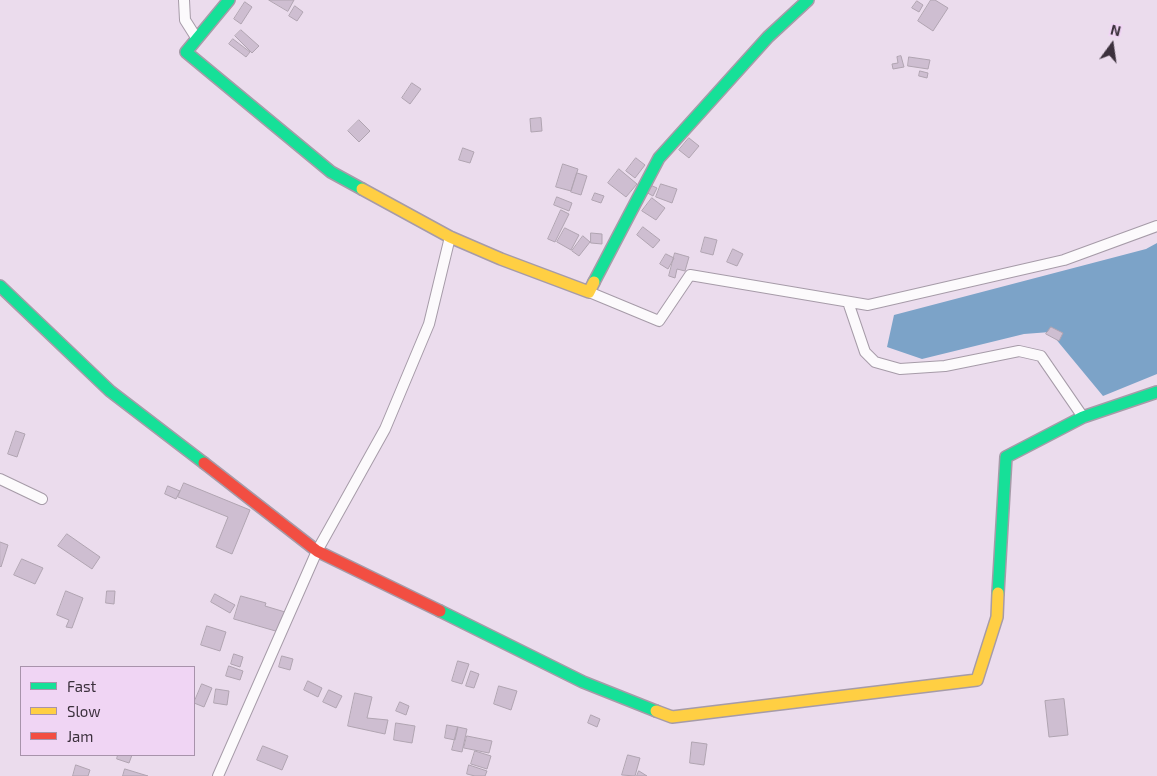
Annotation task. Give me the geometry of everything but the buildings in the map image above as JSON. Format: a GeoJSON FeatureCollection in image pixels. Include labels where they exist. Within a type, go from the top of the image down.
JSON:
{"type":"FeatureCollection","features":[{"type":"Feature","properties":{"kind":"street"},"geometry":{"type":"LineString","coordinates":[[184,0],[185,20],[197,39]]}},
{"type":"Feature","properties":{"kind":"street"},"geometry":{"type":"LineString","coordinates":[[229,0],[186,52],[331,172],[450,237],[659,321],[690,275],[868,305],[1064,260],[1157,226]]}},
{"type":"Feature","properties":{"kind":"street"},"geometry":{"type":"LineString","coordinates":[[589,292],[659,158],[768,37],[808,0]]}},
{"type":"Feature","properties":{"kind":"street"},"geometry":{"type":"LineString","coordinates":[[218,776],[317,551],[385,429],[429,324],[450,237]]}},
{"type":"Feature","properties":{"kind":"street"},"geometry":{"type":"LineString","coordinates":[[0,286],[110,391],[317,551],[583,682],[672,717],[978,680],[997,617],[1006,458],[1083,418],[1157,392]]}},
{"type":"Feature","properties":{"kind":"street"},"geometry":{"type":"LineString","coordinates":[[848,302],[866,352],[875,362],[900,369],[945,366],[1019,351],[1042,356],[1083,418]]}},
{"type":"Feature","properties":{"kind":"street"},"geometry":{"type":"LineString","coordinates":[[0,479],[42,499]]}},
{"type":"Feature","properties":{"kind":"water"},"geometry":{"type":"Polygon","coordinates":[[[1157,243],[1157,374],[1103,396],[1050,332],[1024,334],[922,359],[887,347],[894,315],[1146,249],[1157,243]]]}},
{"type":"Feature","properties":{"kind":"traffic: fast"},"geometry":{"type":"LineString","coordinates":[[229,0],[186,52],[331,172],[362,189]]}},
{"type":"Feature","properties":{"kind":"traffic: fast"},"geometry":{"type":"LineString","coordinates":[[594,282],[659,158],[768,37],[808,0]]}},
{"type":"Feature","properties":{"kind":"traffic: fast"},"geometry":{"type":"LineString","coordinates":[[0,286],[110,391],[204,463]]}},
{"type":"Feature","properties":{"kind":"traffic: fast"},"geometry":{"type":"LineString","coordinates":[[998,593],[1006,457],[1083,417],[1157,392]]}},
{"type":"Feature","properties":{"kind":"traffic: fast"},"geometry":{"type":"LineString","coordinates":[[440,611],[583,682],[656,711]]}},
{"type":"Feature","properties":{"kind":"traffic: slow"},"geometry":{"type":"LineString","coordinates":[[362,189],[450,237],[501,259],[589,292],[594,282]]}},
{"type":"Feature","properties":{"kind":"traffic: slow"},"geometry":{"type":"LineString","coordinates":[[656,711],[672,717],[977,680],[997,617],[998,593]]}},
{"type":"Feature","properties":{"kind":"traffic: jam"},"geometry":{"type":"LineString","coordinates":[[204,463],[317,551],[440,611]]}}]}
